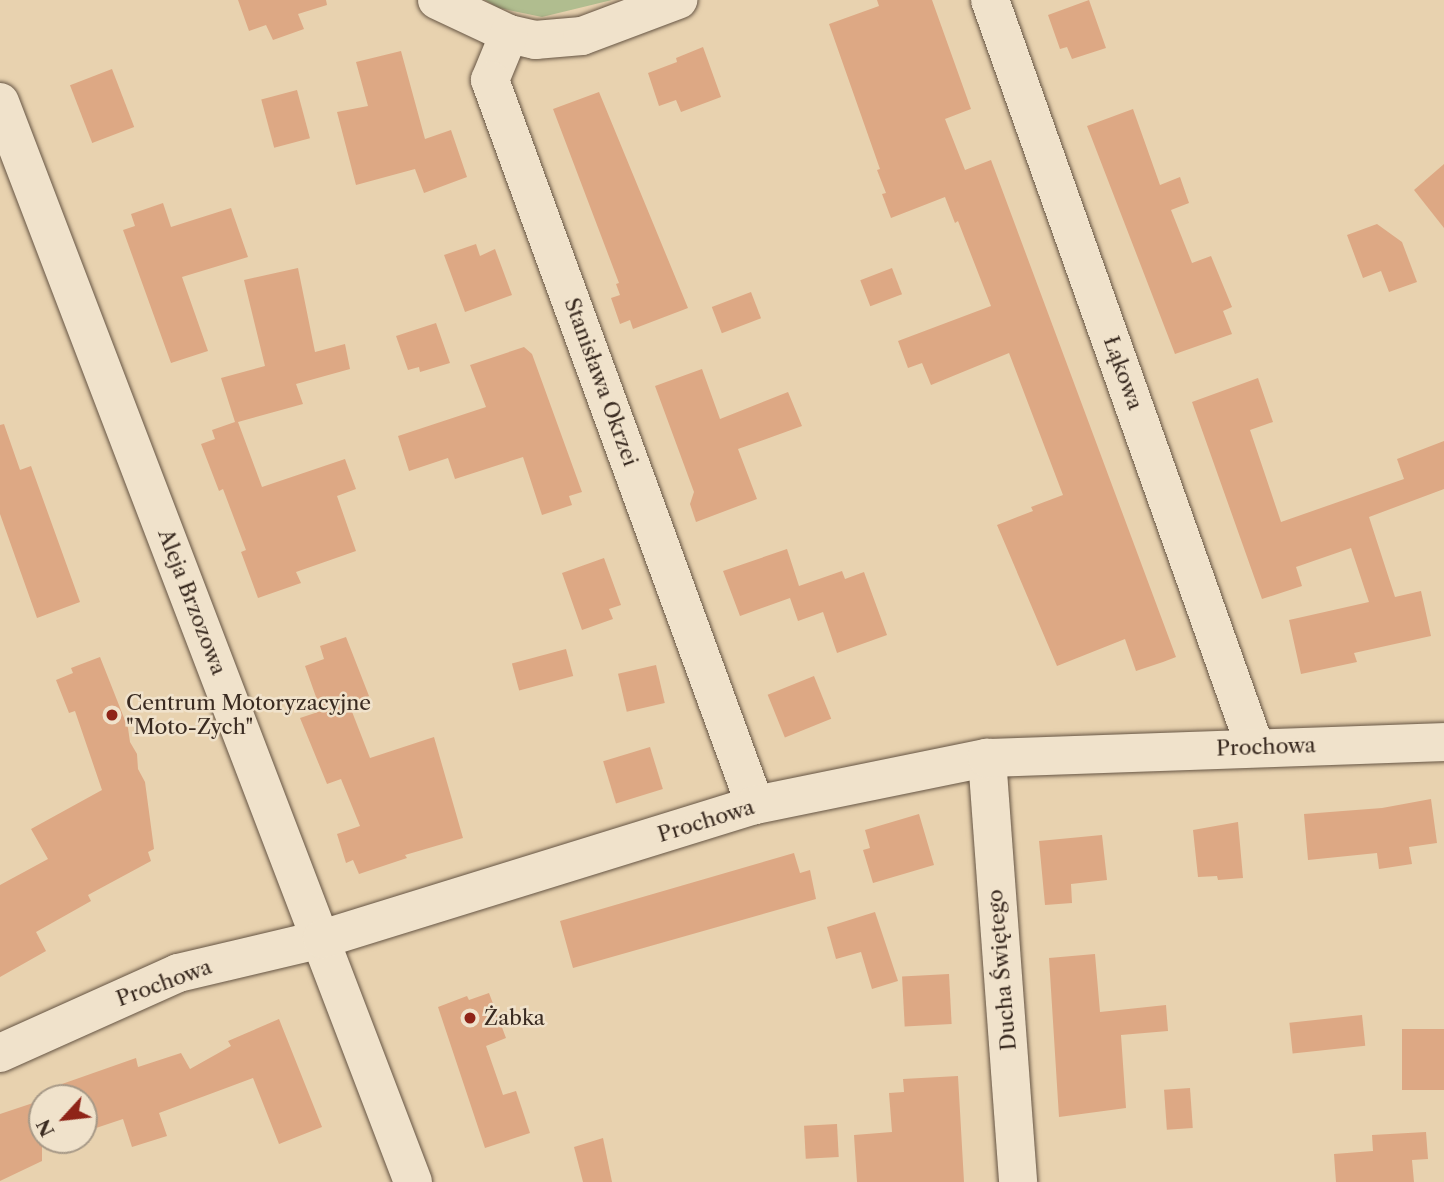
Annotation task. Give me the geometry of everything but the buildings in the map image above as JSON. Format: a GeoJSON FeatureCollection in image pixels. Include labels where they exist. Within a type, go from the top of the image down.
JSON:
{"type":"FeatureCollection","features":[{"type":"Feature","properties":{"kind":"street"},"geometry":{"type":"LineString","coordinates":[[437,0],[509,34],[535,40],[582,36],[678,0]]}},
{"type":"Feature","properties":{"kind":"street","name":"Łąkowa"},"geometry":{"type":"LineString","coordinates":[[990,0],[1255,747]]}},
{"type":"Feature","properties":{"kind":"street","name":"Stanisława Okrzei"},"geometry":{"type":"LineString","coordinates":[[509,34],[490,80],[755,805]]}},
{"type":"Feature","properties":{"kind":"street","name":"Aleja Brzozowa"},"geometry":{"type":"LineString","coordinates":[[0,102],[413,1182]]}},
{"type":"Feature","properties":{"kind":"street","name":"Prochowa"},"geometry":{"type":"LineString","coordinates":[[0,1053],[178,973],[322,939],[755,805],[987,758],[1444,742]]}},
{"type":"Feature","properties":{"kind":"street","name":"Ducha Świętego"},"geometry":{"type":"LineString","coordinates":[[987,758],[1018,1182]]}},
{"type":"Feature","properties":{"kind":"green space"},"geometry":{"type":"Polygon","coordinates":[[[485,0],[612,0],[542,17],[499,8],[485,0]]]}},
{"type":"Feature","properties":{"kind":"place","name":"Centrum Motoryzacyjne \"Moto-Zych\""},"geometry":{"type":"Point","coordinates":[112,715]}},
{"type":"Feature","properties":{"kind":"place","name":"Żabka"},"geometry":{"type":"Point","coordinates":[470,1018]}}]}
